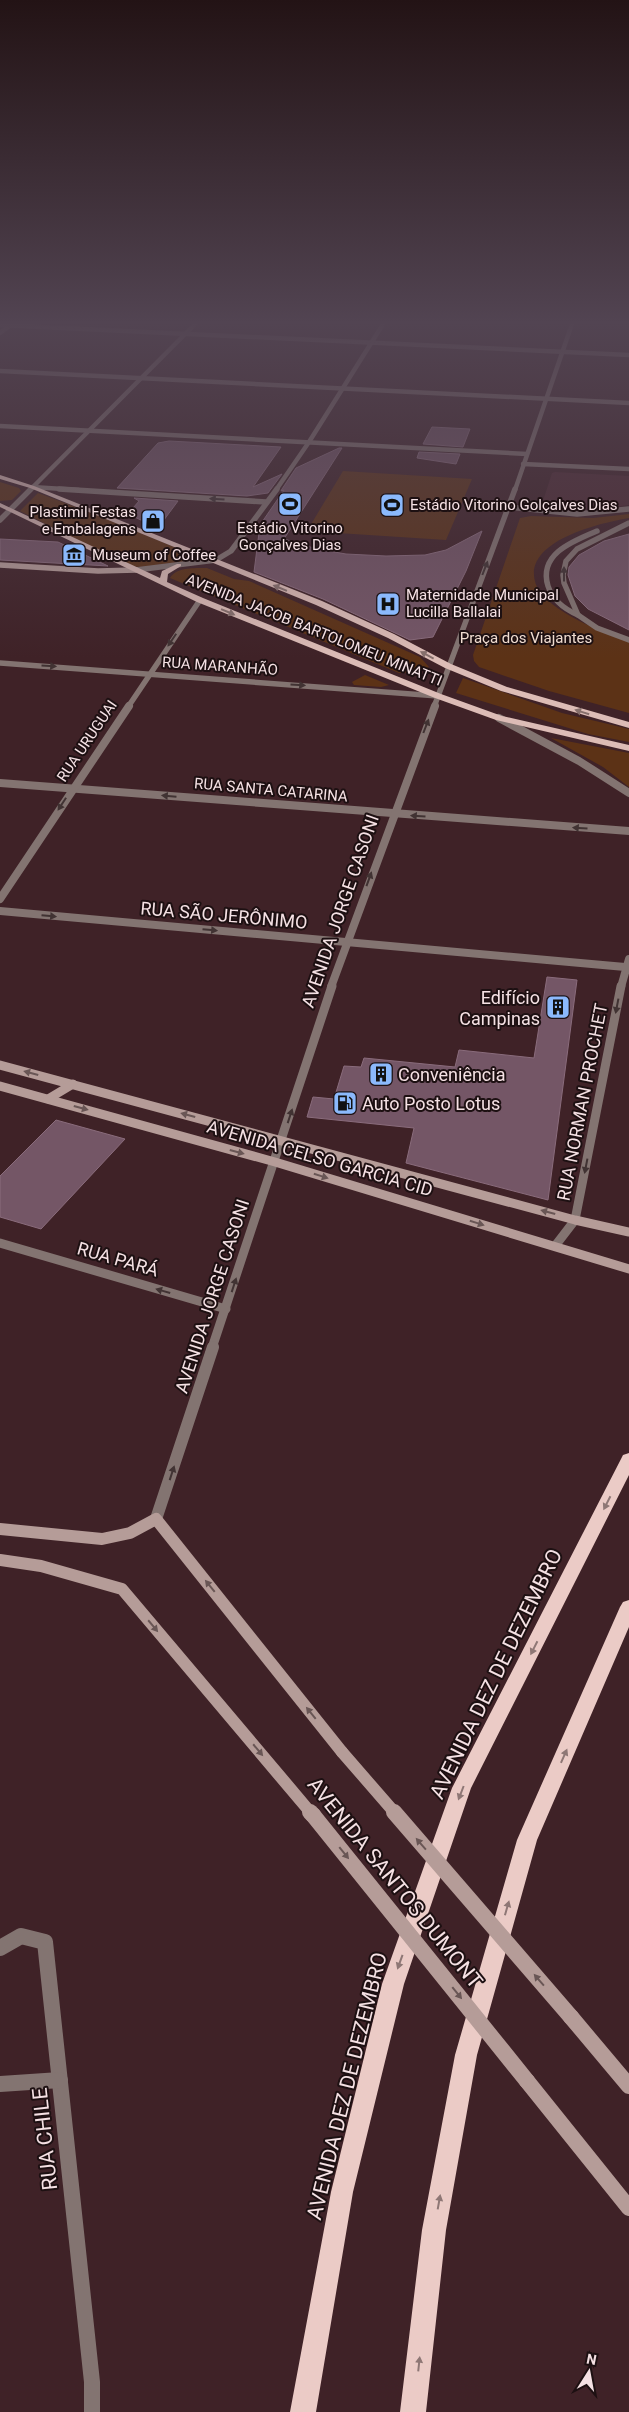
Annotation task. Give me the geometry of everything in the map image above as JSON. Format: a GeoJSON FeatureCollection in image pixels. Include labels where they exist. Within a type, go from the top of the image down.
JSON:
{"type":"FeatureCollection","features":[{"type":"Feature","properties":{"kind":"highway","name":"AVENIDA DEZ DE DEZEMBRO"},"geometry":{"type":"LineString","coordinates":[[304,2412],[342,2192],[393,1984],[462,1788],[629,1459]]}},
{"type":"Feature","properties":{"kind":"highway"},"geometry":{"type":"LineString","coordinates":[[413,2412],[434,2230],[466,2054],[527,1840],[629,1607]]}},
{"type":"Feature","properties":{"kind":"main road","name":"AVENIDA JACOB BARTOLOMEU MINATTI"},"geometry":{"type":"LineString","coordinates":[[0,477],[32,487],[216,560],[391,636],[448,666],[504,689],[629,725]]}},
{"type":"Feature","properties":{"kind":"main road","name":"AVENIDA JACOB BARTOLOMEU MINATTI"},"geometry":{"type":"LineString","coordinates":[[0,505],[200,600],[438,696],[499,718],[629,748]]}},
{"type":"Feature","properties":{"kind":"main road"},"geometry":{"type":"LineString","coordinates":[[0,565],[136,570]]}},
{"type":"Feature","properties":{"kind":"main road"},"geometry":{"type":"LineString","coordinates":[[163,583],[165,573],[179,565]]}},
{"type":"Feature","properties":{"kind":"main road","name":"AVENIDA CELSO GARCIA CID"},"geometry":{"type":"LineString","coordinates":[[0,1065],[575,1220],[629,1232]]}},
{"type":"Feature","properties":{"kind":"main road"},"geometry":{"type":"LineString","coordinates":[[48,1099],[73,1084]]}},
{"type":"Feature","properties":{"kind":"main road","name":"AVENIDA CELSO GARCIA CID"},"geometry":{"type":"LineString","coordinates":[[0,1086],[275,1162],[629,1269]]}},
{"type":"Feature","properties":{"kind":"main road"},"geometry":{"type":"LineString","coordinates":[[0,1529],[102,1539],[130,1533],[156,1519],[342,1752],[629,2086]]}},
{"type":"Feature","properties":{"kind":"main road","name":"AVENIDA SANTOS DUMONT"},"geometry":{"type":"LineString","coordinates":[[0,1560],[41,1566],[122,1589],[313,1815],[629,2208]]}},
{"type":"Feature","properties":{"kind":"street"},"geometry":{"type":"LineString","coordinates":[[0,520],[86,434]]}},
{"type":"Feature","properties":{"kind":"street"},"geometry":{"type":"LineString","coordinates":[[140,434],[527,454]]}},
{"type":"Feature","properties":{"kind":"street"},"geometry":{"type":"LineString","coordinates":[[136,570],[216,560],[224,557],[236,545],[313,434]]}},
{"type":"Feature","properties":{"kind":"street","name":"AVENIDA JORGE CASONI"},"geometry":{"type":"LineString","coordinates":[[156,1519],[346,943],[535,434]]}},
{"type":"Feature","properties":{"kind":"street"},"geometry":{"type":"LineString","coordinates":[[523,464],[629,469]]}},
{"type":"Feature","properties":{"kind":"street"},"geometry":{"type":"LineString","coordinates":[[32,487],[266,502]]}},
{"type":"Feature","properties":{"kind":"street"},"geometry":{"type":"LineString","coordinates":[[509,507],[577,514],[629,509]]}},
{"type":"Feature","properties":{"kind":"street"},"geometry":{"type":"LineString","coordinates":[[578,615],[564,583],[563,568],[566,560],[582,546],[629,523]]}},
{"type":"Feature","properties":{"kind":"street"},"geometry":{"type":"LineString","coordinates":[[629,523],[610,526],[578,539],[558,550],[548,562],[544,576],[551,595],[563,608],[578,615],[596,628],[629,640]]}},
{"type":"Feature","properties":{"kind":"street","name":"RUA URUGUAI"},"geometry":{"type":"LineString","coordinates":[[0,899],[72,788],[200,600]]}},
{"type":"Feature","properties":{"kind":"street","name":"RUA MARANHÃO"},"geometry":{"type":"LineString","coordinates":[[0,662],[438,696]]}},
{"type":"Feature","properties":{"kind":"street"},"geometry":{"type":"LineString","coordinates":[[499,718],[579,761],[629,793]]}},
{"type":"Feature","properties":{"kind":"street","name":"RUA SANTA CATARINA"},"geometry":{"type":"LineString","coordinates":[[0,782],[629,831]]}},
{"type":"Feature","properties":{"kind":"street","name":"RUA SÃO JERÔNIMO"},"geometry":{"type":"LineString","coordinates":[[0,911],[346,943],[627,963]]}},
{"type":"Feature","properties":{"kind":"street","name":"RUA NORMAN PROCHET"},"geometry":{"type":"LineString","coordinates":[[555,1246],[575,1220],[627,963]]}},
{"type":"Feature","properties":{"kind":"street","name":"RUA PARÁ"},"geometry":{"type":"LineString","coordinates":[[0,1243],[226,1309]]}},
{"type":"Feature","properties":{"kind":"street","name":"RUA CHILE"},"geometry":{"type":"LineString","coordinates":[[0,1948],[13,1937],[29,1934],[45,1942],[92,2382],[92,2412]]}},
{"type":"Feature","properties":{"kind":"street"},"geometry":{"type":"LineString","coordinates":[[0,2084],[60,2080]]}},
{"type":"Feature","properties":{"kind":"shaded area"},"geometry":{"type":"Polygon","coordinates":[[[552,473],[629,476],[629,505],[597,509],[543,507],[542,504],[552,473]]]}},
{"type":"Feature","properties":{"kind":"green space","name":"Estádio Vitorino Golçalves Dias"},"geometry":{"type":"Polygon","coordinates":[[[343,471],[472,479],[446,540],[307,531],[343,471]]]}},
{"type":"Feature","properties":{"kind":"green space"},"geometry":{"type":"Polygon","coordinates":[[[0,482],[19,488],[21,491],[12,500],[0,501],[0,482]]]}},
{"type":"Feature","properties":{"kind":"green space"},"geometry":{"type":"Polygon","coordinates":[[[38,493],[103,517],[203,559],[141,567],[129,566],[20,511],[38,493]]]}},
{"type":"Feature","properties":{"kind":"green space","name":"Praça dos Viajantes"},"geometry":{"type":"Polygon","coordinates":[[[629,514],[629,518],[582,530],[550,547],[539,558],[534,571],[537,587],[553,605],[578,620],[629,641],[629,713],[549,691],[479,667],[474,661],[473,655],[520,518],[531,516],[593,518],[629,514]]]}},
{"type":"Feature","properties":{"kind":"green space"},"geometry":{"type":"Polygon","coordinates":[[[207,568],[234,579],[249,581],[420,657],[429,667],[420,672],[399,673],[170,578],[181,570],[207,568]]]}},
{"type":"Feature","properties":{"kind":"green space"},"geometry":{"type":"Polygon","coordinates":[[[365,675],[389,685],[381,687],[354,685],[352,682],[365,675]]]}},
{"type":"Feature","properties":{"kind":"green space"},"geometry":{"type":"Polygon","coordinates":[[[463,678],[562,713],[629,729],[629,742],[588,734],[456,693],[463,678]]]}},
{"type":"Feature","properties":{"kind":"green space"},"geometry":{"type":"Polygon","coordinates":[[[551,738],[629,753],[629,787],[603,767],[551,738]]]}},
{"type":"Feature","properties":{"kind":"building"},"geometry":{"type":"Polygon","coordinates":[[[429,434],[468,434],[463,447],[423,444],[429,434]]]}},
{"type":"Feature","properties":{"kind":"building"},"geometry":{"type":"Polygon","coordinates":[[[169,441],[281,447],[253,487],[282,474],[268,493],[247,496],[117,488],[158,443],[169,441]]]}},
{"type":"Feature","properties":{"kind":"building","name":"Maternidade Municipal Lucilla Ballalai"},"geometry":{"type":"Polygon","coordinates":[[[342,448],[284,539],[317,549],[346,554],[425,555],[446,550],[482,531],[466,571],[433,637],[410,640],[323,599],[254,572],[260,525],[284,490],[281,491],[296,468],[342,448]]]}},
{"type":"Feature","properties":{"kind":"building"},"geometry":{"type":"Polygon","coordinates":[[[419,452],[460,454],[456,464],[417,458],[419,452]]]}},
{"type":"Feature","properties":{"kind":"building","name":"Plastimil Festas e Embalagens"},"geometry":{"type":"Polygon","coordinates":[[[134,498],[178,501],[158,528],[128,514],[139,501],[134,498]]]}},
{"type":"Feature","properties":{"kind":"building"},"geometry":{"type":"Polygon","coordinates":[[[629,534],[629,630],[588,609],[575,596],[568,575],[569,567],[579,555],[604,541],[629,534]]]}},
{"type":"Feature","properties":{"kind":"building"},"geometry":{"type":"Polygon","coordinates":[[[0,539],[58,542],[108,566],[0,560],[0,539]]]}},
{"type":"Feature","properties":{"kind":"building"},"geometry":{"type":"Polygon","coordinates":[[[547,977],[577,980],[548,1200],[406,1163],[414,1128],[307,1117],[313,1097],[334,1099],[344,1066],[361,1067],[364,1058],[455,1067],[459,1050],[534,1058],[547,977]]]}},
{"type":"Feature","properties":{"kind":"building"},"geometry":{"type":"Polygon","coordinates":[[[56,1120],[125,1139],[41,1229],[0,1217],[0,1176],[56,1120]]]}},
{"type":"Feature","properties":{"kind":"place","name":"Estádio Vitorino Gonçalves Dias"},"geometry":{"type":"Point","coordinates":[290,504]}},
{"type":"Feature","properties":{"kind":"place","name":"Estádio Vitorino Golçalves Dias"},"geometry":{"type":"Point","coordinates":[392,505]}},
{"type":"Feature","properties":{"kind":"place","name":"Plastimil Festas e Embalagens"},"geometry":{"type":"Point","coordinates":[153,521]}},
{"type":"Feature","properties":{"kind":"place","name":"Museum of Coffee"},"geometry":{"type":"Point","coordinates":[74,555]}},
{"type":"Feature","properties":{"kind":"place","name":"Maternidade Municipal Lucilla Ballalai"},"geometry":{"type":"Point","coordinates":[388,604]}},
{"type":"Feature","properties":{"kind":"place","name":"Edifício Campinas"},"geometry":{"type":"Point","coordinates":[558,1007]}},
{"type":"Feature","properties":{"kind":"place","name":"Conveniência"},"geometry":{"type":"Point","coordinates":[381,1074]}},
{"type":"Feature","properties":{"kind":"place","name":"Auto Posto Lotus"},"geometry":{"type":"Point","coordinates":[345,1103]}}]}
